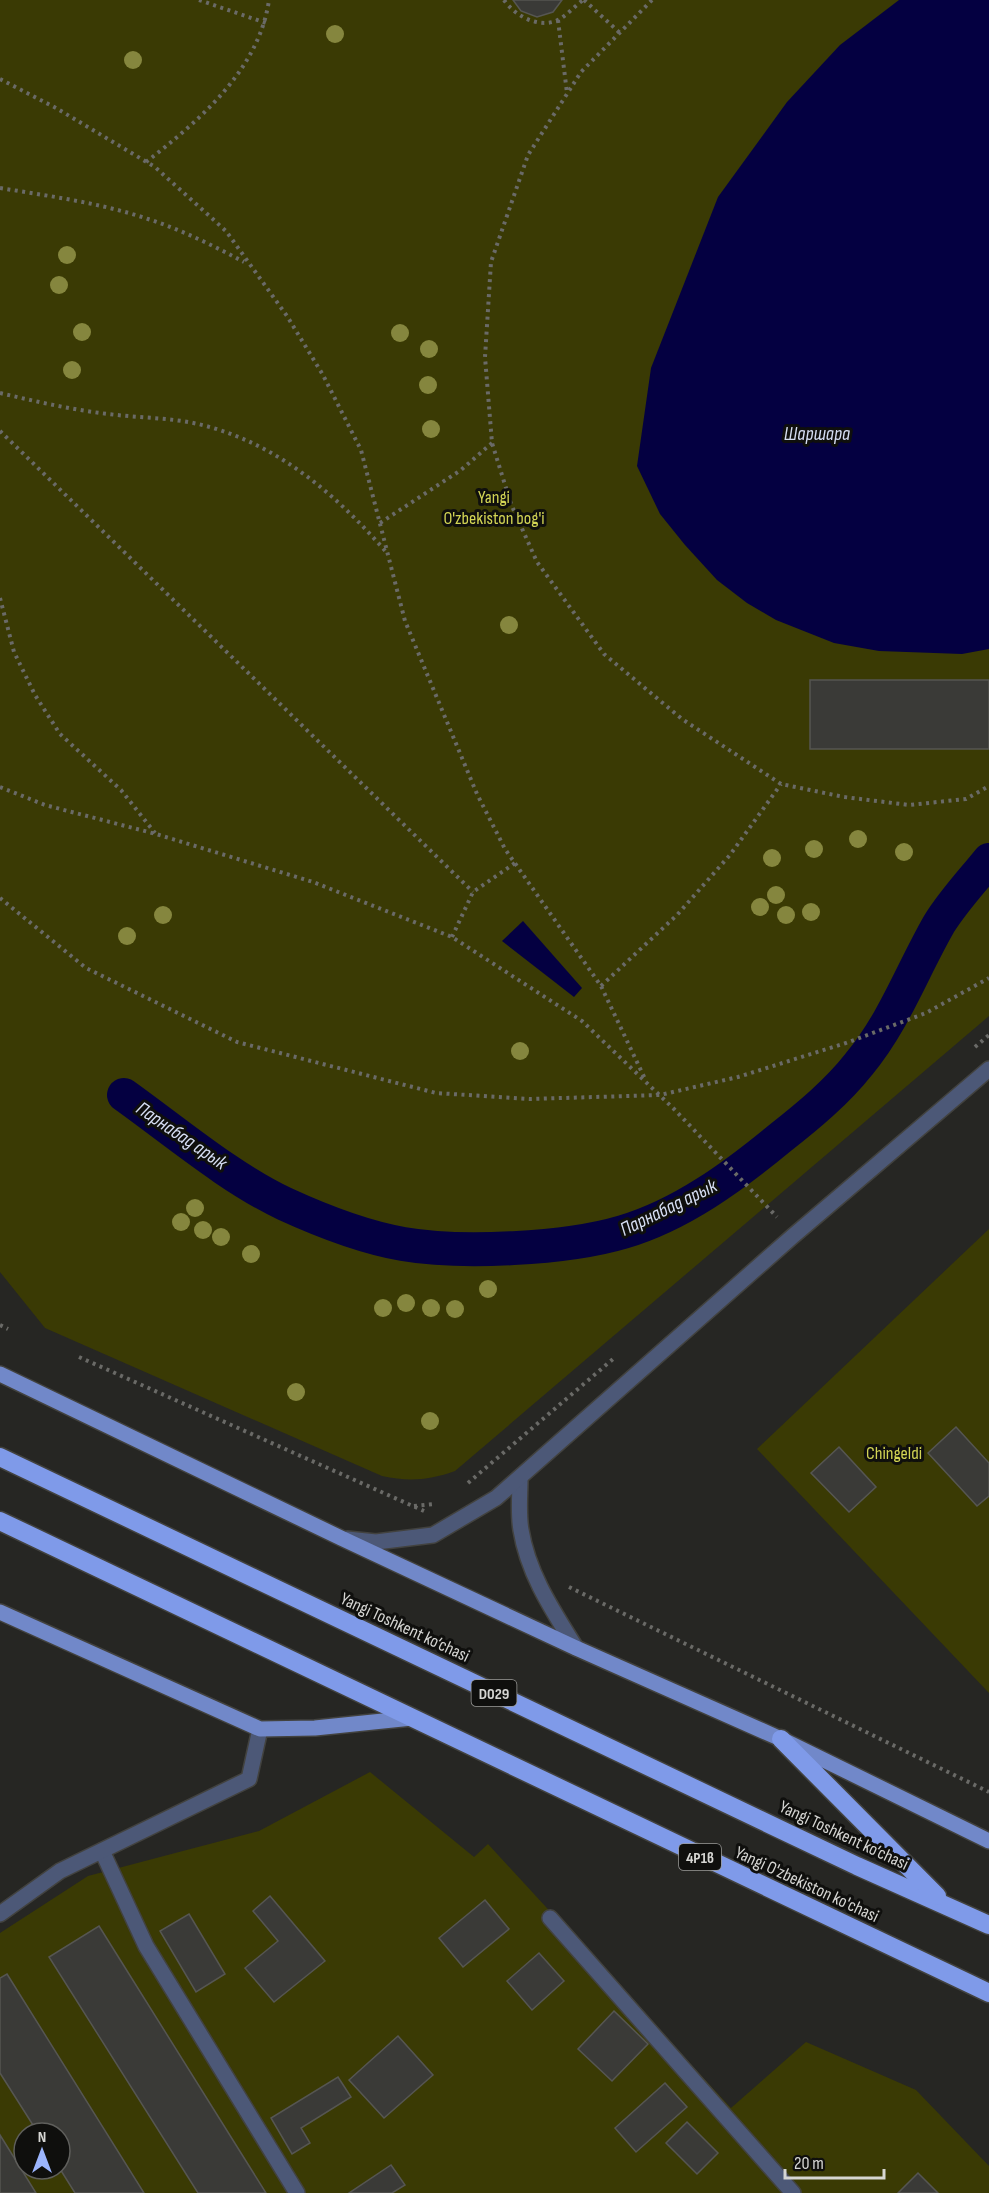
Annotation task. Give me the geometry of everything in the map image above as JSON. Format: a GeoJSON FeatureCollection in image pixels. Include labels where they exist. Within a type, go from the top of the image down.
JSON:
{"type":"FeatureCollection","features":[{"type":"Feature","properties":{"kind":"highway","name":"Yangi Toshkent ko‘chasi"},"geometry":{"type":"LineString","coordinates":[[0,1457],[857,1866],[989,1925]]}},
{"type":"Feature","properties":{"kind":"highway"},"geometry":{"type":"LineString","coordinates":[[0,1521],[412,1718]]}},
{"type":"Feature","properties":{"kind":"highway","name":"Yangi O'zbekiston ko'chasi"},"geometry":{"type":"LineString","coordinates":[[412,1718],[989,1993]]}},
{"type":"Feature","properties":{"kind":"highway"},"geometry":{"type":"LineString","coordinates":[[781,1739],[944,1904]]}},
{"type":"Feature","properties":{"kind":"main road"},"geometry":{"type":"LineString","coordinates":[[0,1374],[576,1648],[781,1739],[989,1841]]}},
{"type":"Feature","properties":{"kind":"main road"},"geometry":{"type":"LineString","coordinates":[[0,1612],[260,1729],[315,1728],[412,1718]]}},
{"type":"Feature","properties":{"kind":"street"},"geometry":{"type":"LineString","coordinates":[[341,1538],[376,1542],[433,1534],[496,1498],[793,1236],[989,1069]]}},
{"type":"Feature","properties":{"kind":"street"},"geometry":{"type":"LineString","coordinates":[[520,1479],[520,1529],[530,1567],[550,1607],[576,1648]]}},
{"type":"Feature","properties":{"kind":"street"},"geometry":{"type":"LineString","coordinates":[[0,1914],[60,1871],[249,1779],[260,1729]]}},
{"type":"Feature","properties":{"kind":"street"},"geometry":{"type":"LineString","coordinates":[[102,1851],[146,1946],[297,2193]]}},
{"type":"Feature","properties":{"kind":"street"},"geometry":{"type":"LineString","coordinates":[[550,1918],[793,2193]]}},
{"type":"Feature","properties":{"kind":"path"},"geometry":{"type":"LineString","coordinates":[[199,0],[266,23]]}},
{"type":"Feature","properties":{"kind":"path"},"geometry":{"type":"LineString","coordinates":[[146,162],[183,134],[216,102],[244,64],[266,23],[269,0]]}},
{"type":"Feature","properties":{"kind":"path"},"geometry":{"type":"LineString","coordinates":[[504,0],[510,9],[525,19],[542,23],[558,20],[583,0],[620,33]]}},
{"type":"Feature","properties":{"kind":"path"},"geometry":{"type":"LineString","coordinates":[[652,0],[581,72],[528,155],[491,262],[485,357],[492,442],[511,504],[537,562],[604,654],[682,719],[781,784],[844,797],[909,805],[966,799],[989,786]]}},
{"type":"Feature","properties":{"kind":"path"},"geometry":{"type":"LineString","coordinates":[[558,20],[567,93]]}},
{"type":"Feature","properties":{"kind":"path"},"geometry":{"type":"LineString","coordinates":[[0,79],[56,108],[146,162],[226,231],[247,264],[287,316],[323,375],[361,450],[405,621],[438,705],[477,794],[515,863],[601,986],[646,1080]]}},
{"type":"Feature","properties":{"kind":"path"},"geometry":{"type":"LineString","coordinates":[[0,188],[60,198],[148,218],[208,243],[247,264]]}},
{"type":"Feature","properties":{"kind":"path"},"geometry":{"type":"LineString","coordinates":[[0,393],[62,407],[198,424],[238,436],[321,486],[355,517],[390,556]]}},
{"type":"Feature","properties":{"kind":"path"},"geometry":{"type":"LineString","coordinates":[[0,431],[473,892]]}},
{"type":"Feature","properties":{"kind":"path"},"geometry":{"type":"LineString","coordinates":[[380,523],[461,470],[492,442]]}},
{"type":"Feature","properties":{"kind":"path"},"geometry":{"type":"LineString","coordinates":[[0,598],[14,652],[34,695],[60,734],[121,790],[156,834]]}},
{"type":"Feature","properties":{"kind":"path"},"geometry":{"type":"LineString","coordinates":[[601,986],[676,915],[730,855],[781,784]]}},
{"type":"Feature","properties":{"kind":"path"},"geometry":{"type":"LineString","coordinates":[[0,787],[45,805],[156,834],[313,882],[452,938],[582,1021],[646,1080],[717,1156],[759,1195]]}},
{"type":"Feature","properties":{"kind":"path"},"geometry":{"type":"LineString","coordinates":[[452,938],[473,892],[515,863]]}},
{"type":"Feature","properties":{"kind":"path"},"geometry":{"type":"LineString","coordinates":[[0,898],[86,968],[237,1042],[436,1093],[530,1099],[660,1095],[738,1077],[846,1043],[926,1013],[989,978]]}},
{"type":"Feature","properties":{"kind":"path"},"geometry":{"type":"LineString","coordinates":[[0,1325],[8,1329]]}},
{"type":"Feature","properties":{"kind":"path"},"geometry":{"type":"LineString","coordinates":[[80,1357],[426,1512]]}},
{"type":"Feature","properties":{"kind":"path"},"geometry":{"type":"LineString","coordinates":[[560,1583],[989,1792]]}},
{"type":"Feature","properties":{"kind":"green space","name":"Yangi O'zbekiston bog'i"},"geometry":{"type":"Polygon","coordinates":[[[0,0],[989,0],[989,1016],[455,1471],[446,1474],[410,1479],[382,1476],[45,1328],[0,1272],[0,0]]]}},
{"type":"Feature","properties":{"kind":"green space","name":"Chingeldi"},"geometry":{"type":"Polygon","coordinates":[[[989,1229],[989,1693],[757,1449],[989,1229]]]}},
{"type":"Feature","properties":{"kind":"green space"},"geometry":{"type":"Polygon","coordinates":[[[370,1772],[474,1857],[488,1844],[731,2108],[806,2042],[916,2090],[989,2166],[989,2193],[0,2193],[0,1933],[88,1876],[259,1831],[370,1772]]]}},
{"type":"Feature","properties":{"kind":"water","name":"Шаршара"},"geometry":{"type":"Polygon","coordinates":[[[899,0],[989,0],[989,649],[962,654],[879,651],[834,643],[776,620],[747,603],[717,580],[685,545],[660,514],[637,466],[651,368],[718,197],[787,102],[840,45],[899,0]]]}},
{"type":"Feature","properties":{"kind":"water"},"geometry":{"type":"Polygon","coordinates":[[[523,921],[582,988],[574,997],[502,941],[523,921]]]}},
{"type":"Feature","properties":{"kind":"building"},"geometry":{"type":"Polygon","coordinates":[[[513,0],[562,0],[553,12],[537,17],[521,11],[513,0]]]}},
{"type":"Feature","properties":{"kind":"building"},"geometry":{"type":"Polygon","coordinates":[[[810,680],[989,680],[989,749],[810,749],[810,680]]]}},
{"type":"Feature","properties":{"kind":"building"},"geometry":{"type":"Polygon","coordinates":[[[956,1427],[989,1463],[989,1496],[977,1506],[928,1453],[956,1427]]]}},
{"type":"Feature","properties":{"kind":"building"},"geometry":{"type":"Polygon","coordinates":[[[839,1447],[876,1487],[849,1512],[811,1473],[839,1447]]]}},
{"type":"Feature","properties":{"kind":"building"},"geometry":{"type":"Polygon","coordinates":[[[270,1896],[325,1961],[274,2002],[245,1968],[278,1941],[253,1911],[270,1896]]]}},
{"type":"Feature","properties":{"kind":"building"},"geometry":{"type":"Polygon","coordinates":[[[485,1900],[509,1929],[463,1967],[439,1938],[485,1900]]]}},
{"type":"Feature","properties":{"kind":"building"},"geometry":{"type":"Polygon","coordinates":[[[189,1914],[225,1974],[196,1992],[160,1931],[189,1914]]]}},
{"type":"Feature","properties":{"kind":"building"},"geometry":{"type":"Polygon","coordinates":[[[99,1926],[266,2193],[198,2193],[49,1957],[99,1926]]]}},
{"type":"Feature","properties":{"kind":"building"},"geometry":{"type":"Polygon","coordinates":[[[539,1953],[564,1981],[532,2010],[507,1981],[539,1953]]]}},
{"type":"Feature","properties":{"kind":"building"},"geometry":{"type":"Polygon","coordinates":[[[7,1974],[144,2193],[75,2193],[68,2181],[72,2181],[72,2121],[30,2121],[0,2073],[0,1978],[7,1974]]]}},
{"type":"Feature","properties":{"kind":"building"},"geometry":{"type":"Polygon","coordinates":[[[614,2011],[648,2044],[612,2081],[578,2049],[614,2011]]]}},
{"type":"Feature","properties":{"kind":"building"},"geometry":{"type":"Polygon","coordinates":[[[398,2036],[433,2075],[384,2118],[349,2080],[398,2036]]]}},
{"type":"Feature","properties":{"kind":"building"},"geometry":{"type":"Polygon","coordinates":[[[338,2077],[351,2097],[301,2128],[310,2143],[292,2154],[271,2118],[338,2077]]]}},
{"type":"Feature","properties":{"kind":"building"},"geometry":{"type":"Polygon","coordinates":[[[665,2083],[687,2107],[636,2152],[615,2128],[665,2083]]]}},
{"type":"Feature","properties":{"kind":"building"},"geometry":{"type":"Polygon","coordinates":[[[687,2122],[718,2153],[697,2174],[666,2143],[687,2122]]]}},
{"type":"Feature","properties":{"kind":"building"},"geometry":{"type":"Polygon","coordinates":[[[0,2135],[12,2154],[12,2181],[29,2181],[36,2193],[0,2193],[0,2135]]]}},
{"type":"Feature","properties":{"kind":"building"},"geometry":{"type":"Polygon","coordinates":[[[391,2165],[405,2185],[392,2193],[349,2193],[391,2165]]]}},
{"type":"Feature","properties":{"kind":"building"},"geometry":{"type":"Polygon","coordinates":[[[918,2173],[938,2193],[898,2193],[918,2173]]]}},
{"type":"Feature","properties":{"kind":"waterway","name":"Парнабад арык"},"geometry":{"type":"LineString","coordinates":[[124,1095],[223,1168],[265,1194],[343,1228],[373,1237],[427,1247],[483,1249],[544,1246],[600,1238],[623,1232],[645,1225],[706,1193],[801,1121],[841,1084],[859,1064],[882,1031],[939,924],[989,860]]}}]}
